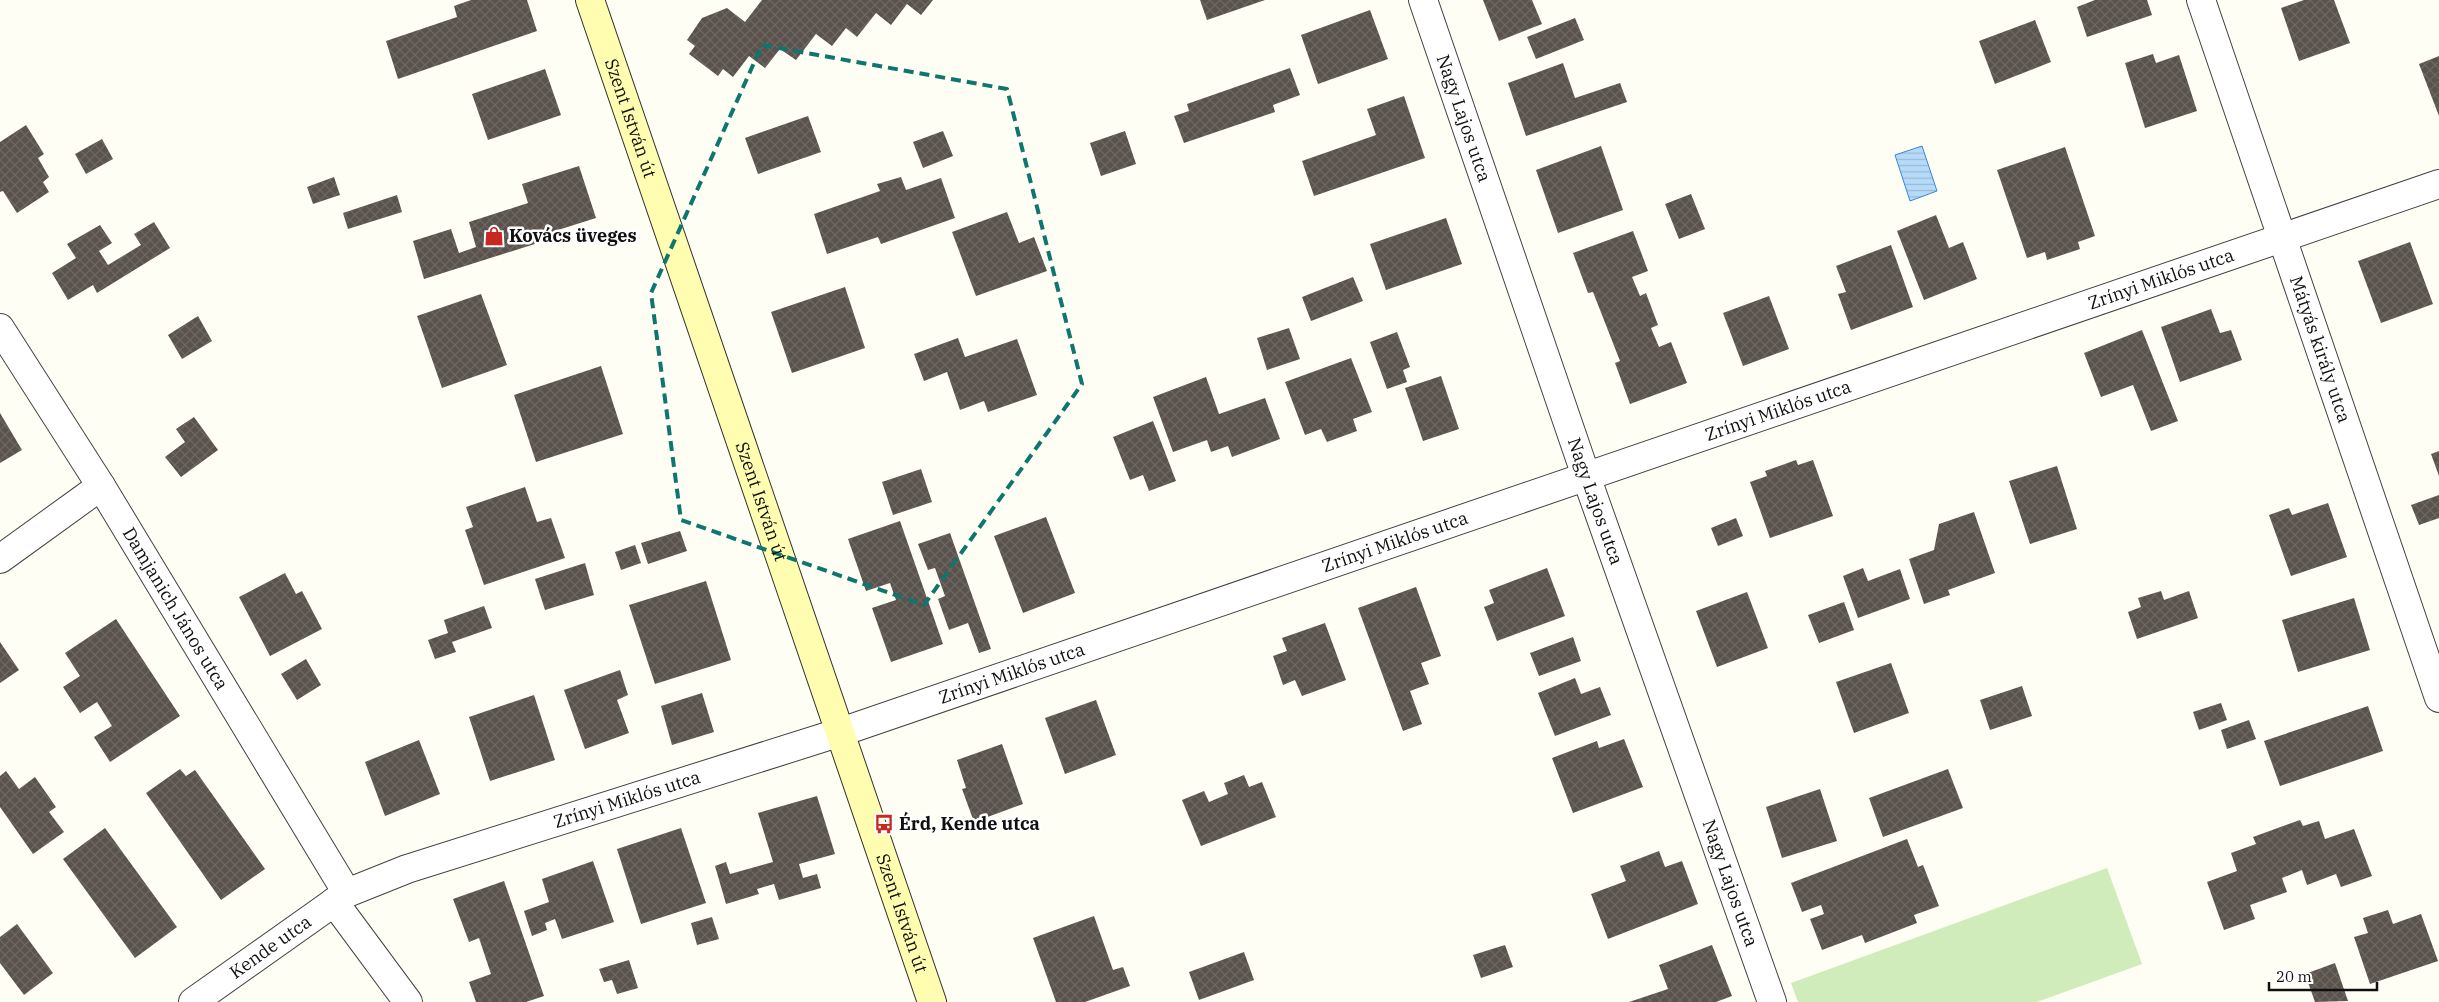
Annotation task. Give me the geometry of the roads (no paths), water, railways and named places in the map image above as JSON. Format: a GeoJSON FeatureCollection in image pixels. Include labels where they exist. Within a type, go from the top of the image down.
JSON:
{"type":"FeatureCollection","features":[{"type":"Feature","properties":{"kind":"street","name":"Szent István út"},"geometry":{"type":"LineString","coordinates":[[590,0],[932,1002]]}},
{"type":"Feature","properties":{"kind":"street","name":"Nagy Lajos utca"},"geometry":{"type":"LineString","coordinates":[[1423,0],[1586,476],[1772,1002]]}},
{"type":"Feature","properties":{"kind":"street","name":"Mátyás király utca"},"geometry":{"type":"LineString","coordinates":[[2201,0],[2439,698]]}},
{"type":"Feature","properties":{"kind":"street","name":"Zrínyi Miklós utca"},"geometry":{"type":"LineString","coordinates":[[341,897],[407,869],[841,732],[2439,184]]}},
{"type":"Feature","properties":{"kind":"street","name":"Damjanich János utca"},"geometry":{"type":"LineString","coordinates":[[0,328],[100,486],[341,897],[408,1002]]}},
{"type":"Feature","properties":{"kind":"street"},"geometry":{"type":"LineString","coordinates":[[0,559],[100,486]]}},
{"type":"Feature","properties":{"kind":"street","name":"Kende utca"},"geometry":{"type":"LineString","coordinates":[[193,1002],[341,897]]}},
{"type":"Feature","properties":{"kind":"water"},"geometry":{"type":"Polygon","coordinates":[[[1922,146],[1937,191],[1910,201],[1895,155],[1922,146]]]}},
{"type":"Feature","properties":{"kind":"place","name":"Kovács üveges"},"geometry":{"type":"Point","coordinates":[494,236]}},
{"type":"Feature","properties":{"kind":"place","name":"Érd, Kende utca"},"geometry":{"type":"Point","coordinates":[884,824]}}]}
